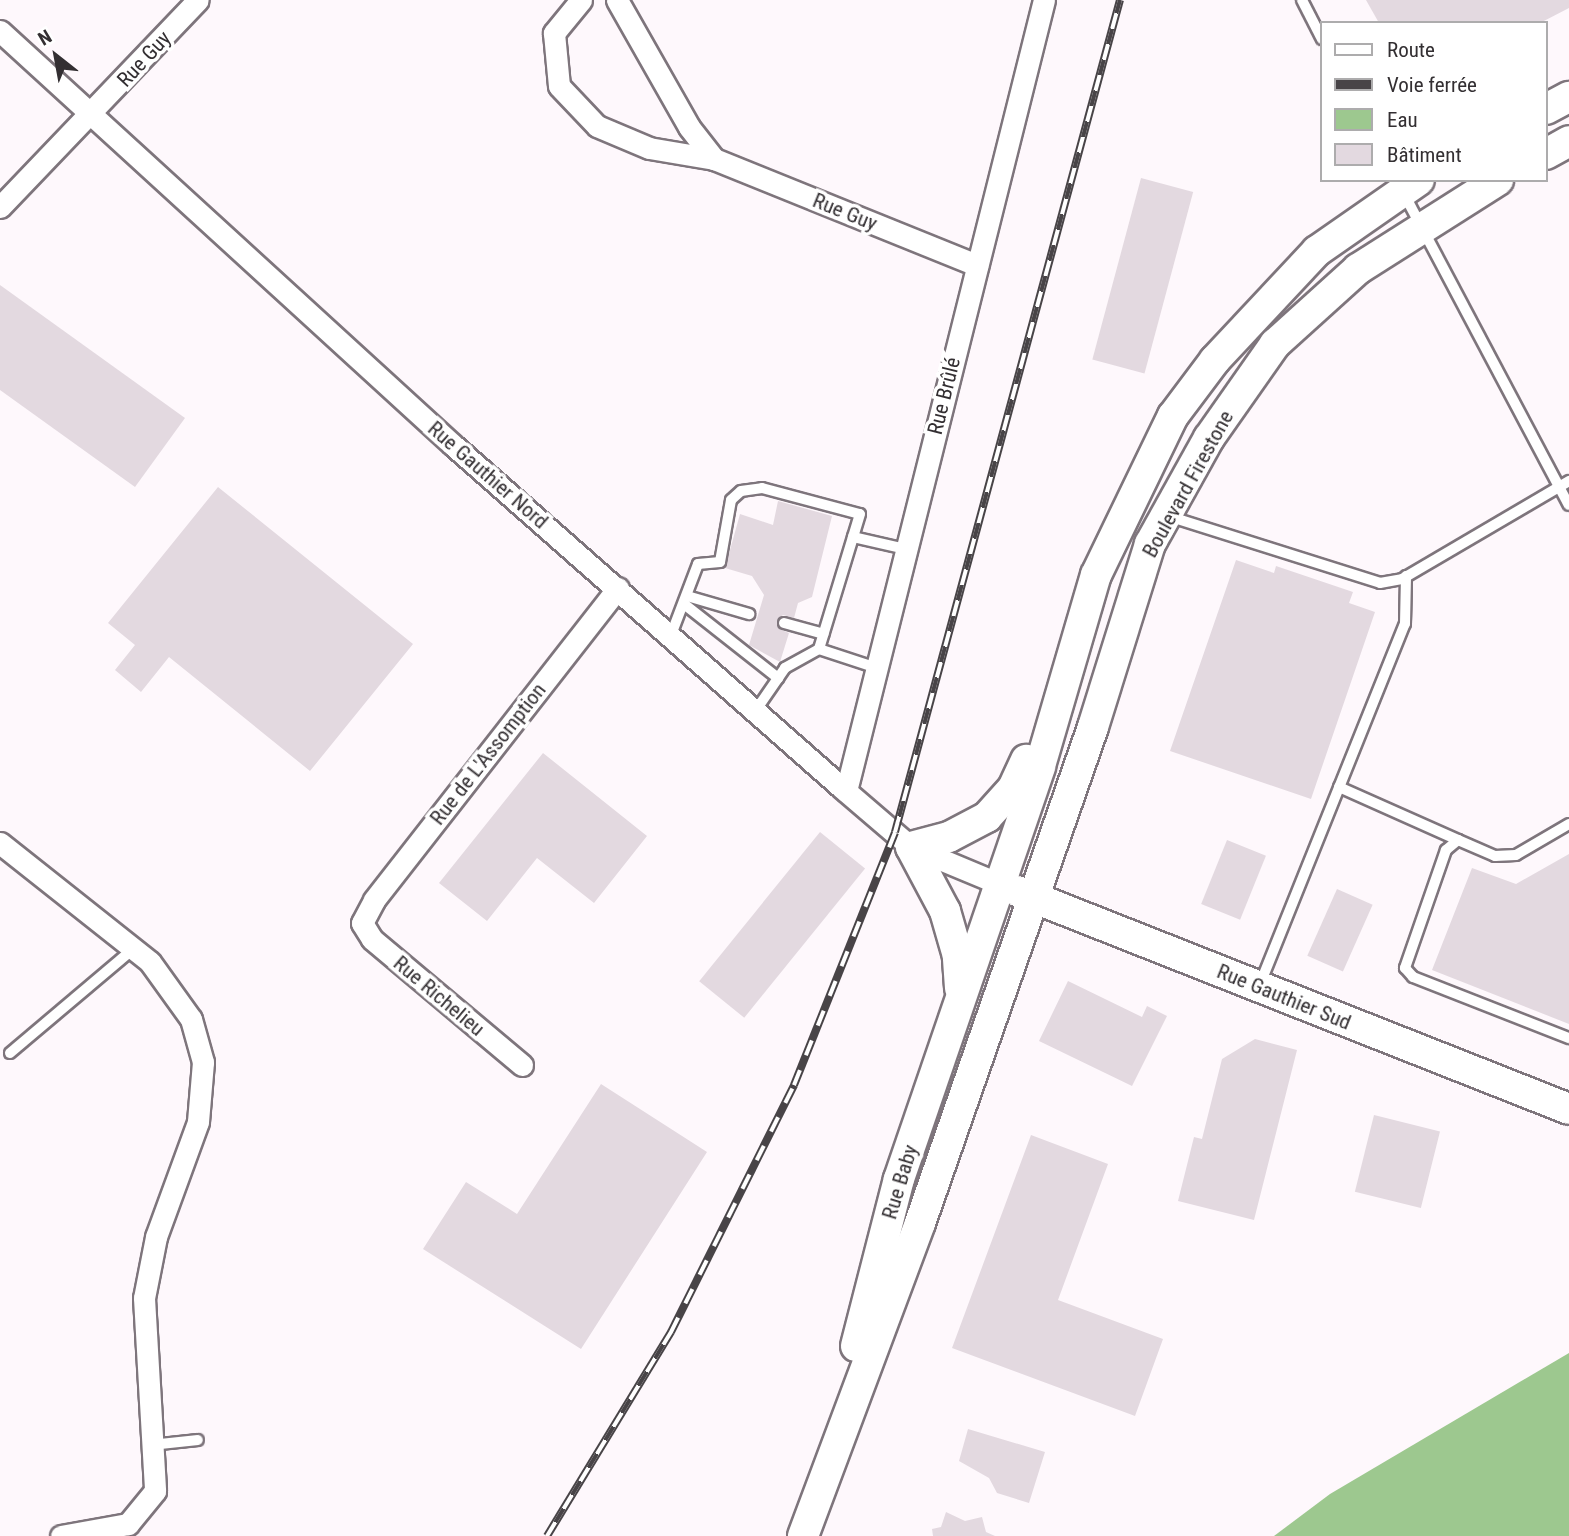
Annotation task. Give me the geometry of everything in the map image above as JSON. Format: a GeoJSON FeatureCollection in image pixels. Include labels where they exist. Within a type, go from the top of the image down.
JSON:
{"type":"FeatureCollection","features":[{"type":"Feature","properties":{"kind":"main road"},"geometry":{"type":"LineString","coordinates":[[1548,108],[1569,97]]}},
{"type":"Feature","properties":{"kind":"main road"},"geometry":{"type":"LineString","coordinates":[[1548,153],[1569,141]]}},
{"type":"Feature","properties":{"kind":"main road","name":"Boulevard Firestone"},"geometry":{"type":"LineString","coordinates":[[1033,897],[1150,544],[1209,438],[1275,344],[1358,269],[1495,182]]}},
{"type":"Feature","properties":{"kind":"main road","name":"Boulevard Firestone"},"geometry":{"type":"LineString","coordinates":[[1000,884],[1096,575],[1173,416],[1215,360],[1317,250],[1406,184]]}},
{"type":"Feature","properties":{"kind":"main road"},"geometry":{"type":"LineString","coordinates":[[961,998],[952,933],[911,847],[973,827],[1003,803],[1072,657]]}},
{"type":"Feature","properties":{"kind":"main road","name":"Rue Gauthier Sud"},"geometry":{"type":"LineString","coordinates":[[1000,884],[1569,1109]]}},
{"type":"Feature","properties":{"kind":"main road","name":"Rue Baby"},"geometry":{"type":"LineString","coordinates":[[820,1485],[899,1179],[1000,884]]}},
{"type":"Feature","properties":{"kind":"main road","name":"Rue Baby"},"geometry":{"type":"LineString","coordinates":[[803,1536],[920,1223],[1033,897]]}},
{"type":"Feature","properties":{"kind":"street","name":"Rue Guy"},"geometry":{"type":"LineString","coordinates":[[0,206],[90,117],[198,0]]}},
{"type":"Feature","properties":{"kind":"street","name":"Rue Guy"},"geometry":{"type":"LineString","coordinates":[[581,0],[554,33],[559,86],[597,126],[649,148],[714,159],[977,265]]}},
{"type":"Feature","properties":{"kind":"street"},"geometry":{"type":"LineString","coordinates":[[617,0],[689,127],[714,159]]}},
{"type":"Feature","properties":{"kind":"street","name":"Rue Brûlé"},"geometry":{"type":"LineString","coordinates":[[846,792],[1044,0]]}},
{"type":"Feature","properties":{"kind":"street","name":"Rue Gauthier Nord"},"geometry":{"type":"LineString","coordinates":[[0,31],[90,117],[671,635],[754,713],[846,792],[911,847],[1000,884]]}},
{"type":"Feature","properties":{"kind":"street","name":"Rue de L'Assomption"},"geometry":{"type":"LineString","coordinates":[[362,923],[374,900],[618,588]]}},
{"type":"Feature","properties":{"kind":"street"},"geometry":{"type":"LineString","coordinates":[[0,843],[149,962],[191,1018],[203,1062],[198,1122],[156,1237],[144,1298],[155,1492],[120,1531],[61,1536]]}},
{"type":"Feature","properties":{"kind":"street","name":"Rue Richelieu"},"geometry":{"type":"LineString","coordinates":[[362,923],[372,939],[522,1065]]}},
{"type":"Feature","properties":{"kind":"lane"},"geometry":{"type":"LineString","coordinates":[[1302,0],[1320,35]]}},
{"type":"Feature","properties":{"kind":"lane"},"geometry":{"type":"LineString","coordinates":[[1406,184],[1422,228],[1564,484],[1569,505]]}},
{"type":"Feature","properties":{"kind":"lane"},"geometry":{"type":"LineString","coordinates":[[1166,515],[1380,583],[1406,576],[1564,484]]}},
{"type":"Feature","properties":{"kind":"lane"},"geometry":{"type":"LineString","coordinates":[[671,635],[698,564],[720,562],[731,500],[741,491],[762,488],[860,514],[819,649],[785,668],[754,713]]}},
{"type":"Feature","properties":{"kind":"lane"},"geometry":{"type":"LineString","coordinates":[[853,537],[906,549]]}},
{"type":"Feature","properties":{"kind":"lane"},"geometry":{"type":"LineString","coordinates":[[1259,986],[1405,624],[1406,576]]}},
{"type":"Feature","properties":{"kind":"lane"},"geometry":{"type":"LineString","coordinates":[[685,600],[749,614]]}},
{"type":"Feature","properties":{"kind":"lane"},"geometry":{"type":"LineString","coordinates":[[685,600],[778,678]]}},
{"type":"Feature","properties":{"kind":"lane"},"geometry":{"type":"LineString","coordinates":[[784,623],[824,634]]}},
{"type":"Feature","properties":{"kind":"lane"},"geometry":{"type":"LineString","coordinates":[[819,649],[877,668]]}},
{"type":"Feature","properties":{"kind":"lane"},"geometry":{"type":"LineString","coordinates":[[1339,787],[1494,856],[1516,855],[1569,824]]}},
{"type":"Feature","properties":{"kind":"lane"},"geometry":{"type":"LineString","coordinates":[[1458,840],[1446,850],[1405,968],[1413,977],[1569,1038]]}},
{"type":"Feature","properties":{"kind":"lane"},"geometry":{"type":"LineString","coordinates":[[10,1053],[133,949]]}},
{"type":"Feature","properties":{"kind":"lane"},"geometry":{"type":"LineString","coordinates":[[151,1445],[198,1440]]}},
{"type":"Feature","properties":{"kind":"water"},"geometry":{"type":"Polygon","coordinates":[[[1569,1353],[1569,1536],[1274,1536],[1330,1494],[1569,1353]]]}},
{"type":"Feature","properties":{"kind":"building"},"geometry":{"type":"Polygon","coordinates":[[[1366,0],[1569,0],[1569,8],[1544,21],[1378,21],[1366,0]]]}},
{"type":"Feature","properties":{"kind":"building"},"geometry":{"type":"Polygon","coordinates":[[[1141,178],[1193,192],[1145,374],[1092,360],[1141,178]]]}},
{"type":"Feature","properties":{"kind":"building"},"geometry":{"type":"Polygon","coordinates":[[[0,285],[185,418],[135,487],[0,390],[0,285]]]}},
{"type":"Feature","properties":{"kind":"building"},"geometry":{"type":"Polygon","coordinates":[[[218,487],[413,644],[310,771],[169,657],[141,692],[115,670],[135,645],[108,623],[218,487]]]}},
{"type":"Feature","properties":{"kind":"building"},"geometry":{"type":"Polygon","coordinates":[[[778,501],[832,516],[812,597],[798,603],[794,618],[783,615],[777,620],[779,629],[789,633],[780,662],[749,645],[764,595],[752,576],[725,568],[740,514],[773,525],[778,501]]]}},
{"type":"Feature","properties":{"kind":"building"},"geometry":{"type":"Polygon","coordinates":[[[1236,560],[1274,573],[1276,566],[1353,592],[1349,603],[1375,612],[1311,799],[1170,751],[1236,560]]]}},
{"type":"Feature","properties":{"kind":"building"},"geometry":{"type":"Polygon","coordinates":[[[543,753],[647,836],[594,903],[537,858],[487,921],[439,883],[543,753]]]}},
{"type":"Feature","properties":{"kind":"building"},"geometry":{"type":"Polygon","coordinates":[[[820,832],[865,869],[744,1018],[699,981],[820,832]]]}},
{"type":"Feature","properties":{"kind":"building"},"geometry":{"type":"Polygon","coordinates":[[[1227,840],[1266,856],[1240,920],[1201,904],[1227,840]]]}},
{"type":"Feature","properties":{"kind":"building"},"geometry":{"type":"Polygon","coordinates":[[[1569,854],[1569,1024],[1432,970],[1472,868],[1516,884],[1569,854]]]}},
{"type":"Feature","properties":{"kind":"building"},"geometry":{"type":"Polygon","coordinates":[[[1337,889],[1373,905],[1343,972],[1307,956],[1337,889]]]}},
{"type":"Feature","properties":{"kind":"building"},"geometry":{"type":"Polygon","coordinates":[[[1068,981],[1142,1017],[1147,1006],[1167,1016],[1132,1086],[1039,1041],[1068,981]]]}},
{"type":"Feature","properties":{"kind":"building"},"geometry":{"type":"Polygon","coordinates":[[[1255,1039],[1297,1050],[1254,1220],[1178,1201],[1194,1137],[1202,1139],[1222,1059],[1255,1039]]]}},
{"type":"Feature","properties":{"kind":"building"},"geometry":{"type":"Polygon","coordinates":[[[601,1084],[707,1152],[581,1349],[423,1249],[466,1182],[517,1214],[601,1084]]]}},
{"type":"Feature","properties":{"kind":"building"},"geometry":{"type":"Polygon","coordinates":[[[1374,1115],[1440,1131],[1421,1208],[1355,1192],[1374,1115]]]}},
{"type":"Feature","properties":{"kind":"building"},"geometry":{"type":"Polygon","coordinates":[[[1031,1135],[1108,1164],[1058,1300],[1163,1339],[1135,1416],[952,1348],[1031,1135]]]}},
{"type":"Feature","properties":{"kind":"building"},"geometry":{"type":"Polygon","coordinates":[[[968,1429],[1045,1452],[1029,1503],[997,1493],[989,1478],[959,1461],[968,1429]]]}},
{"type":"Feature","properties":{"kind":"building"},"geometry":{"type":"Polygon","coordinates":[[[946,1512],[965,1521],[982,1517],[986,1532],[995,1536],[933,1536],[932,1529],[941,1527],[946,1512]]]}},
{"type":"Feature","properties":{"kind":"railway"},"geometry":{"type":"LineString","coordinates":[[547,1536],[671,1332],[794,1085],[895,832],[1120,0]]}}]}
